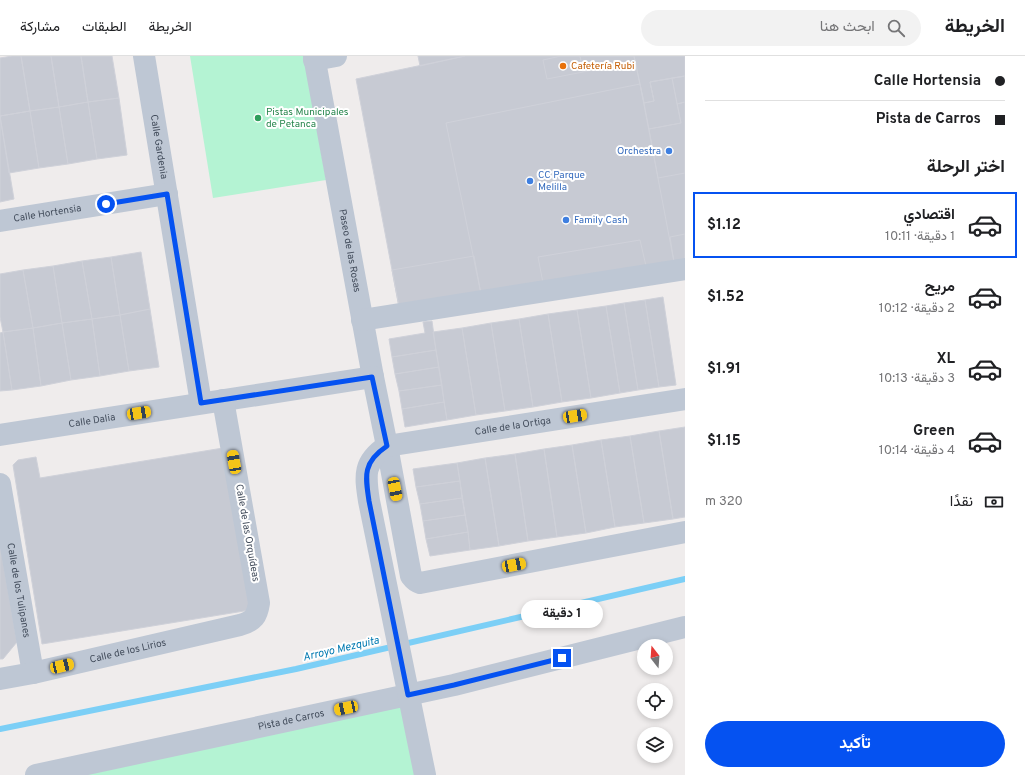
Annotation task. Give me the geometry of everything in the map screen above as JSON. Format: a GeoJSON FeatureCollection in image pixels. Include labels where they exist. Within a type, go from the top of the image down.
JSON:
{"type":"FeatureCollection","features":[{"type":"Feature","properties":{"kind":"street","name":"Calle Gardenia"},"geometry":{"type":"LineString","coordinates":[[144,56],[201,403]]}},
{"type":"Feature","properties":{"kind":"street"},"geometry":{"type":"LineString","coordinates":[[314,58],[336,56]]}},
{"type":"Feature","properties":{"kind":"street","name":"Paseo de las Rosas"},"geometry":{"type":"LineString","coordinates":[[314,58],[372,377],[387,446],[411,576],[414,580],[420,583],[685,532]]}},
{"type":"Feature","properties":{"kind":"street","name":"Calle Hortensia"},"geometry":{"type":"LineString","coordinates":[[0,222],[167,194]]}},
{"type":"Feature","properties":{"kind":"street"},"geometry":{"type":"LineString","coordinates":[[362,320],[685,269]]}},
{"type":"Feature","properties":{"kind":"street","name":"Calle Dalia"},"geometry":{"type":"LineString","coordinates":[[0,435],[372,377]]}},
{"type":"Feature","properties":{"kind":"street","name":"Calle de la Ortiga"},"geometry":{"type":"LineString","coordinates":[[387,446],[685,399]]}},
{"type":"Feature","properties":{"kind":"street","name":"Calle de las Orquídeas"},"geometry":{"type":"LineString","coordinates":[[223,400],[259,603],[258,611],[254,618]]}},
{"type":"Feature","properties":{"kind":"street"},"geometry":{"type":"LineString","coordinates":[[387,446],[378,452],[373,458],[366,473],[366,482],[425,775]]}},
{"type":"Feature","properties":{"kind":"street","name":"Calle de los Tulipanes"},"geometry":{"type":"LineString","coordinates":[[0,484],[32,673]]}},
{"type":"Feature","properties":{"kind":"street","name":"Calle de los Lirios"},"geometry":{"type":"LineString","coordinates":[[0,679],[240,625],[254,618]]}},
{"type":"Feature","properties":{"kind":"street","name":"Pista de Carros"},"geometry":{"type":"LineString","coordinates":[[36,775],[407,688],[454,685],[685,627]]}},
{"type":"Feature","properties":{"kind":"green space","name":"Pistas Municipales de Petanca"},"geometry":{"type":"Polygon","coordinates":[[[190,56],[304,56],[326,180],[213,198],[190,56]]]}},
{"type":"Feature","properties":{"kind":"green space"},"geometry":{"type":"Polygon","coordinates":[[[405,706],[419,775],[66,775],[405,706]]]}},
{"type":"Feature","properties":{"kind":"building"},"geometry":{"type":"Polygon","coordinates":[[[21,56],[30,111],[0,116],[0,58],[21,56]]]}},
{"type":"Feature","properties":{"kind":"building"},"geometry":{"type":"Polygon","coordinates":[[[21,56],[51,56],[59,107],[30,111],[21,56]]]}},
{"type":"Feature","properties":{"kind":"building"},"geometry":{"type":"Polygon","coordinates":[[[51,56],[81,56],[88,102],[59,107],[51,56]]]}},
{"type":"Feature","properties":{"kind":"building"},"geometry":{"type":"Polygon","coordinates":[[[81,56],[112,56],[119,98],[88,102],[81,56]]]}},
{"type":"Feature","properties":{"kind":"building"},"geometry":{"type":"Polygon","coordinates":[[[418,56],[465,56],[420,66],[418,56]]]}},
{"type":"Feature","properties":{"kind":"building","name":"CC Parque Melilla"},"geometry":{"type":"Polygon","coordinates":[[[465,56],[634,56],[644,103],[654,101],[650,82],[685,76],[685,260],[399,307],[356,79],[465,56]]]}},
{"type":"Feature","properties":{"kind":"building","name":"Cafetería Rubi"},"geometry":{"type":"Polygon","coordinates":[[[561,56],[580,56],[583,72],[547,79],[543,60],[561,56]]]}},
{"type":"Feature","properties":{"kind":"building"},"geometry":{"type":"Polygon","coordinates":[[[580,56],[634,56],[635,61],[583,72],[580,56]]]}},
{"type":"Feature","properties":{"kind":"building"},"geometry":{"type":"Polygon","coordinates":[[[634,56],[685,56],[685,76],[650,82],[654,101],[644,103],[634,56]]]}},
{"type":"Feature","properties":{"kind":"building"},"geometry":{"type":"Polygon","coordinates":[[[685,76],[685,102],[677,104],[672,78],[685,76]]]}},
{"type":"Feature","properties":{"kind":"building"},"geometry":{"type":"Polygon","coordinates":[[[672,78],[681,123],[649,129],[644,103],[654,101],[650,82],[672,78]]]}},
{"type":"Feature","properties":{"kind":"building","name":"Family Cash"},"geometry":{"type":"Polygon","coordinates":[[[640,84],[674,262],[481,294],[446,123],[640,84]]]}},
{"type":"Feature","properties":{"kind":"building"},"geometry":{"type":"Polygon","coordinates":[[[119,98],[127,155],[97,159],[88,102],[119,98]]]}},
{"type":"Feature","properties":{"kind":"building"},"geometry":{"type":"Polygon","coordinates":[[[88,102],[97,159],[68,164],[59,107],[88,102]]]}},
{"type":"Feature","properties":{"kind":"building","name":"Orchestra"},"geometry":{"type":"Polygon","coordinates":[[[685,102],[685,173],[658,178],[649,129],[681,123],[677,104],[685,102]]]}},
{"type":"Feature","properties":{"kind":"building"},"geometry":{"type":"Polygon","coordinates":[[[59,107],[68,164],[39,168],[30,111],[59,107]]]}},
{"type":"Feature","properties":{"kind":"building"},"geometry":{"type":"Polygon","coordinates":[[[30,111],[39,168],[9,173],[0,116],[30,111]]]}},
{"type":"Feature","properties":{"kind":"building"},"geometry":{"type":"Polygon","coordinates":[[[0,116],[14,199],[0,202],[0,116]]]}},
{"type":"Feature","properties":{"kind":"building"},"geometry":{"type":"Polygon","coordinates":[[[685,234],[685,260],[674,262],[670,237],[685,234]]]}},
{"type":"Feature","properties":{"kind":"building"},"geometry":{"type":"Polygon","coordinates":[[[640,240],[646,266],[543,283],[538,257],[640,240]]]}},
{"type":"Feature","properties":{"kind":"building"},"geometry":{"type":"Polygon","coordinates":[[[141,252],[150,309],[120,315],[111,257],[141,252]]]}},
{"type":"Feature","properties":{"kind":"building"},"geometry":{"type":"Polygon","coordinates":[[[474,256],[481,294],[399,307],[392,270],[474,256]]]}},
{"type":"Feature","properties":{"kind":"building"},"geometry":{"type":"Polygon","coordinates":[[[111,257],[120,315],[92,319],[82,261],[111,257]]]}},
{"type":"Feature","properties":{"kind":"building"},"geometry":{"type":"Polygon","coordinates":[[[82,261],[92,319],[62,323],[53,266],[82,261]]]}},
{"type":"Feature","properties":{"kind":"building"},"geometry":{"type":"Polygon","coordinates":[[[53,266],[62,323],[33,328],[23,270],[53,266]]]}},
{"type":"Feature","properties":{"kind":"building"},"geometry":{"type":"Polygon","coordinates":[[[23,270],[33,328],[3,332],[0,317],[0,274],[23,270]]]}},
{"type":"Feature","properties":{"kind":"building"},"geometry":{"type":"Polygon","coordinates":[[[663,297],[676,385],[659,387],[645,300],[663,297]]]}},
{"type":"Feature","properties":{"kind":"building"},"geometry":{"type":"Polygon","coordinates":[[[645,300],[659,387],[638,390],[624,303],[645,300]]]}},
{"type":"Feature","properties":{"kind":"building"},"geometry":{"type":"Polygon","coordinates":[[[624,303],[638,390],[620,393],[606,306],[624,303]]]}},
{"type":"Feature","properties":{"kind":"building"},"geometry":{"type":"Polygon","coordinates":[[[606,306],[620,393],[591,398],[577,310],[606,306]]]}},
{"type":"Feature","properties":{"kind":"building"},"geometry":{"type":"Polygon","coordinates":[[[150,309],[159,367],[129,371],[120,315],[150,309]]]}},
{"type":"Feature","properties":{"kind":"building"},"geometry":{"type":"Polygon","coordinates":[[[577,310],[591,398],[562,402],[548,314],[577,310]]]}},
{"type":"Feature","properties":{"kind":"building"},"geometry":{"type":"Polygon","coordinates":[[[548,314],[562,402],[533,407],[519,319],[548,314]]]}},
{"type":"Feature","properties":{"kind":"building"},"geometry":{"type":"Polygon","coordinates":[[[120,315],[129,371],[100,376],[92,319],[120,315]]]}},
{"type":"Feature","properties":{"kind":"building"},"geometry":{"type":"Polygon","coordinates":[[[92,319],[100,376],[71,380],[62,323],[92,319]]]}},
{"type":"Feature","properties":{"kind":"building"},"geometry":{"type":"Polygon","coordinates":[[[519,319],[533,407],[505,411],[491,323],[519,319]]]}},
{"type":"Feature","properties":{"kind":"building"},"geometry":{"type":"Polygon","coordinates":[[[432,321],[436,350],[392,357],[389,339],[425,333],[423,322],[432,321]]]}},
{"type":"Feature","properties":{"kind":"building"},"geometry":{"type":"Polygon","coordinates":[[[62,323],[71,380],[41,386],[33,328],[62,323]]]}},
{"type":"Feature","properties":{"kind":"building"},"geometry":{"type":"Polygon","coordinates":[[[491,323],[505,411],[476,415],[462,328],[491,323]]]}},
{"type":"Feature","properties":{"kind":"building"},"geometry":{"type":"Polygon","coordinates":[[[33,328],[41,386],[12,390],[3,332],[33,328]]]}},
{"type":"Feature","properties":{"kind":"building"},"geometry":{"type":"Polygon","coordinates":[[[462,328],[476,415],[447,420],[433,332],[462,328]]]}},
{"type":"Feature","properties":{"kind":"building"},"geometry":{"type":"Polygon","coordinates":[[[3,332],[12,390],[0,391],[0,333],[3,332]]]}},
{"type":"Feature","properties":{"kind":"building"},"geometry":{"type":"Polygon","coordinates":[[[436,350],[439,367],[395,374],[392,357],[436,350]]]}},
{"type":"Feature","properties":{"kind":"building"},"geometry":{"type":"Polygon","coordinates":[[[439,367],[442,385],[399,391],[395,374],[439,367]]]}},
{"type":"Feature","properties":{"kind":"building"},"geometry":{"type":"Polygon","coordinates":[[[442,385],[444,402],[402,409],[399,391],[442,385]]]}},
{"type":"Feature","properties":{"kind":"building"},"geometry":{"type":"Polygon","coordinates":[[[444,402],[447,420],[405,427],[402,409],[444,402]]]}},
{"type":"Feature","properties":{"kind":"building"},"geometry":{"type":"Polygon","coordinates":[[[685,427],[685,517],[673,519],[659,431],[685,427]]]}},
{"type":"Feature","properties":{"kind":"building"},"geometry":{"type":"Polygon","coordinates":[[[659,431],[673,519],[644,523],[630,436],[659,431]]]}},
{"type":"Feature","properties":{"kind":"building"},"geometry":{"type":"Polygon","coordinates":[[[630,436],[644,523],[615,527],[601,440],[630,436]]]}},
{"type":"Feature","properties":{"kind":"building"},"geometry":{"type":"Polygon","coordinates":[[[601,440],[615,527],[586,533],[572,445],[601,440]]]}},
{"type":"Feature","properties":{"kind":"building"},"geometry":{"type":"Polygon","coordinates":[[[572,445],[586,533],[557,537],[544,449],[572,445]]]}},
{"type":"Feature","properties":{"kind":"building"},"geometry":{"type":"Polygon","coordinates":[[[223,448],[250,610],[42,644],[13,465],[18,460],[36,457],[40,478],[223,448]]]}},
{"type":"Feature","properties":{"kind":"building"},"geometry":{"type":"Polygon","coordinates":[[[544,449],[557,537],[528,541],[515,454],[544,449]]]}},
{"type":"Feature","properties":{"kind":"building"},"geometry":{"type":"Polygon","coordinates":[[[515,454],[528,541],[499,546],[485,458],[515,454]]]}},
{"type":"Feature","properties":{"kind":"building"},"geometry":{"type":"Polygon","coordinates":[[[485,458],[499,546],[470,550],[457,463],[485,458]]]}},
{"type":"Feature","properties":{"kind":"building"},"geometry":{"type":"Polygon","coordinates":[[[457,463],[460,481],[416,487],[413,469],[457,463]]]}},
{"type":"Feature","properties":{"kind":"building"},"geometry":{"type":"Polygon","coordinates":[[[460,481],[462,498],[420,504],[416,487],[460,481]]]}},
{"type":"Feature","properties":{"kind":"building"},"geometry":{"type":"Polygon","coordinates":[[[462,498],[465,515],[423,521],[420,504],[462,498]]]}},
{"type":"Feature","properties":{"kind":"building"},"geometry":{"type":"Polygon","coordinates":[[[465,515],[468,532],[426,539],[423,521],[465,515]]]}},
{"type":"Feature","properties":{"kind":"building"},"geometry":{"type":"Polygon","coordinates":[[[468,532],[470,550],[430,556],[426,539],[468,532]]]}},
{"type":"Feature","properties":{"kind":"building"},"geometry":{"type":"Polygon","coordinates":[[[0,544],[17,642],[3,659],[0,659],[0,544]]]}},
{"type":"Feature","properties":{"kind":"waterway","name":"Arroyo Mezquita"},"geometry":{"type":"LineString","coordinates":[[0,729],[296,669],[685,579]]}},
{"type":"Feature","properties":{"kind":"place","name":"Cafetería Rubi"},"geometry":{"type":"Point","coordinates":[563,66]}},
{"type":"Feature","properties":{"kind":"place","name":"Pistas Municipales de Petanca"},"geometry":{"type":"Point","coordinates":[258,118]}},
{"type":"Feature","properties":{"kind":"place","name":"Orchestra"},"geometry":{"type":"Point","coordinates":[669,151]}},
{"type":"Feature","properties":{"kind":"place","name":"CC Parque Melilla"},"geometry":{"type":"Point","coordinates":[530,181]}},
{"type":"Feature","properties":{"kind":"place","name":"Family Cash"},"geometry":{"type":"Point","coordinates":[566,220]}},
{"type":"Feature","properties":{"kind":"route"},"geometry":{"type":"LineString","coordinates":[[106,204],[167,194],[201,403],[372,377],[387,446],[378,452],[373,458],[366,473],[366,482],[408,695],[562,658]]}}]}
